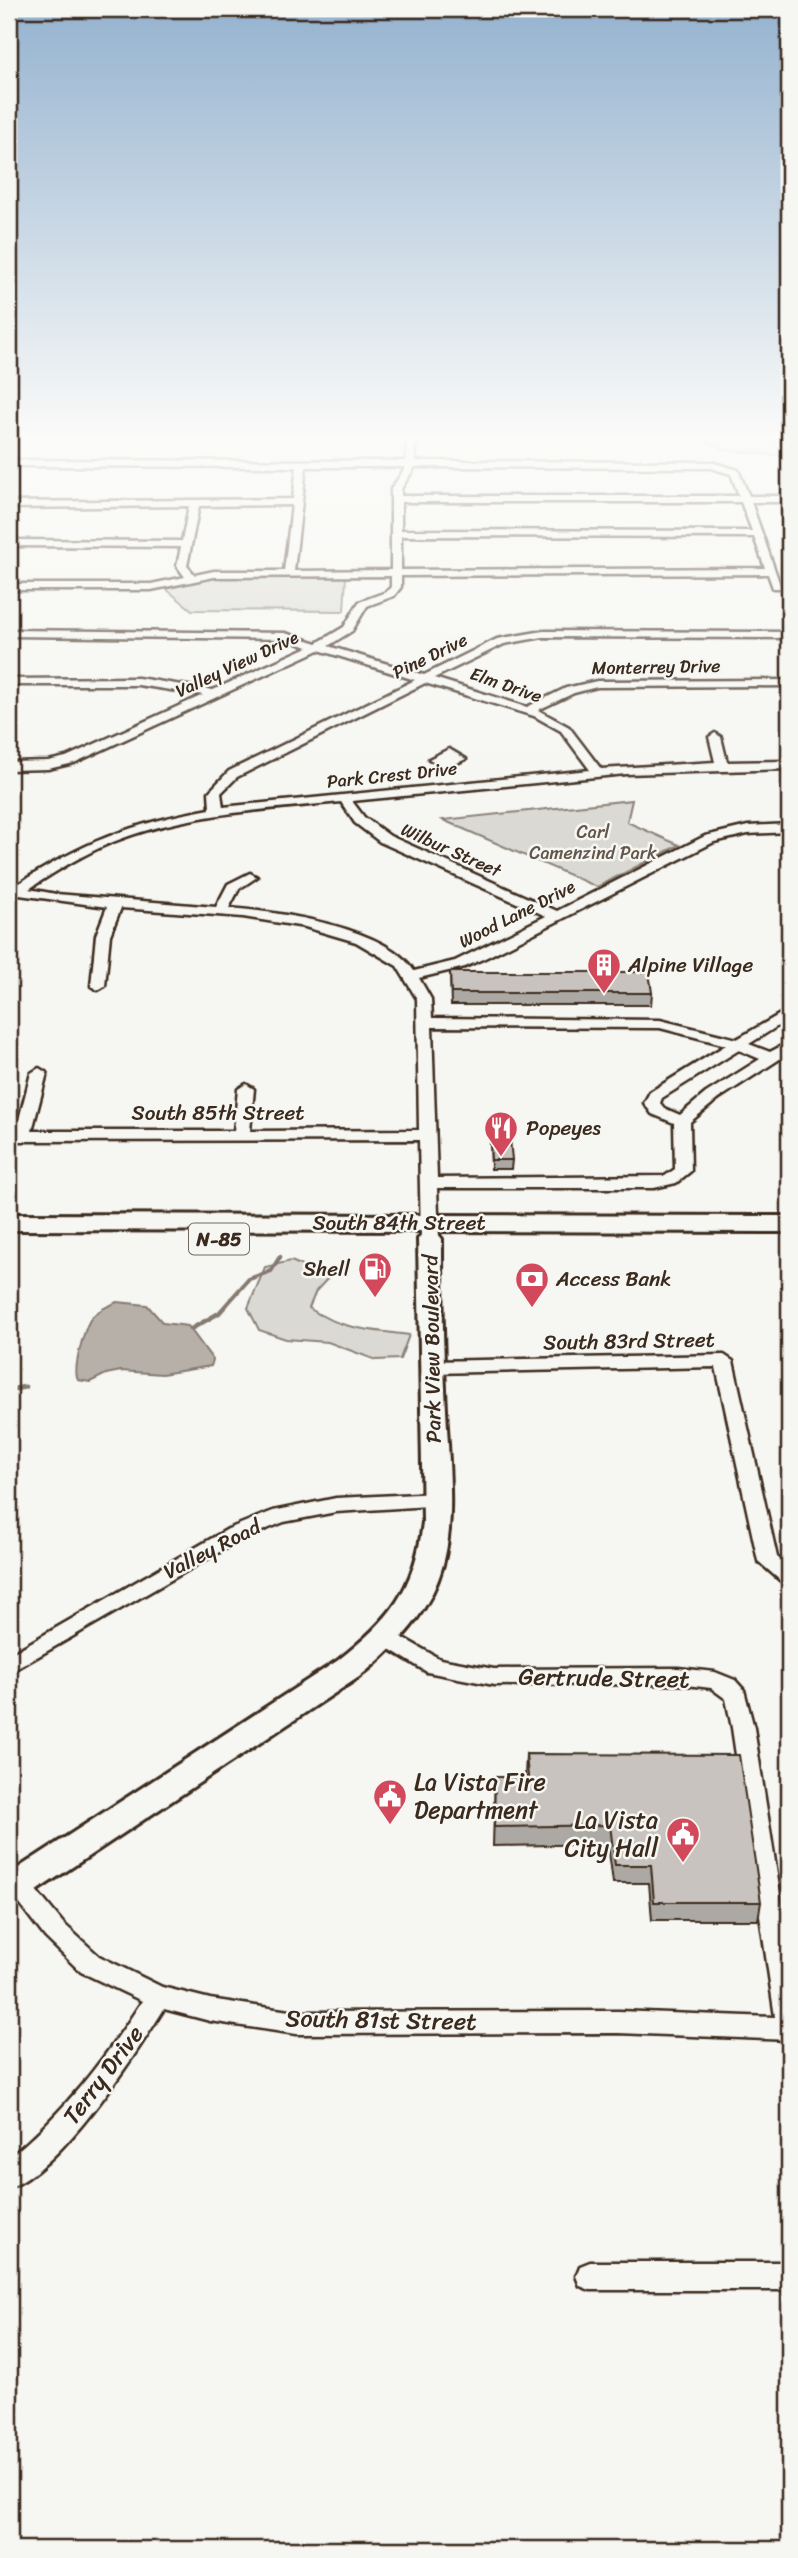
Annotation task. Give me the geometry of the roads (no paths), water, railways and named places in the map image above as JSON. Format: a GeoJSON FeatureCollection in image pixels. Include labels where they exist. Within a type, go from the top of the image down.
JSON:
{"type":"FeatureCollection","features":[{"type":"Feature","properties":{"kind":"main road","name":"South 84th Street"},"geometry":{"type":"LineString","coordinates":[[9,1222],[789,1240]]}},
{"type":"Feature","properties":{"kind":"main road","name":"South 84th Street"},"geometry":{"type":"LineString","coordinates":[[9,1238],[789,1224]]}},
{"type":"Feature","properties":{"kind":"street"},"geometry":{"type":"LineString","coordinates":[[184,556],[182,567],[191,577]]}},
{"type":"Feature","properties":{"kind":"street"},"geometry":{"type":"LineString","coordinates":[[289,574],[291,556]]}},
{"type":"Feature","properties":{"kind":"street","name":"Valley View Drive"},"geometry":{"type":"LineString","coordinates":[[9,766],[66,761],[321,645],[348,629],[363,604],[393,592],[396,556]]}},
{"type":"Feature","properties":{"kind":"street"},"geometry":{"type":"LineString","coordinates":[[766,556],[777,586]]}},
{"type":"Feature","properties":{"kind":"street"},"geometry":{"type":"LineString","coordinates":[[9,587],[146,587],[191,577],[396,570],[771,570]]}},
{"type":"Feature","properties":{"kind":"street"},"geometry":{"type":"LineString","coordinates":[[514,570],[516,586]]}},
{"type":"Feature","properties":{"kind":"street"},"geometry":{"type":"LineString","coordinates":[[643,570],[646,586]]}},
{"type":"Feature","properties":{"kind":"street","name":"Elm Drive"},"geometry":{"type":"LineString","coordinates":[[9,633],[267,634],[321,645],[529,710],[565,729],[597,771]]}},
{"type":"Feature","properties":{"kind":"street","name":"Pine Drive"},"geometry":{"type":"LineString","coordinates":[[217,812],[214,799],[216,789],[233,774],[495,643],[525,635],[789,635]]}},
{"type":"Feature","properties":{"kind":"street"},"geometry":{"type":"LineString","coordinates":[[9,682],[153,682],[214,694]]}},
{"type":"Feature","properties":{"kind":"street","name":"Monterrey Drive"},"geometry":{"type":"LineString","coordinates":[[529,710],[569,690],[597,684],[789,683]]}},
{"type":"Feature","properties":{"kind":"street"},"geometry":{"type":"LineString","coordinates":[[715,737],[722,765]]}},
{"type":"Feature","properties":{"kind":"street"},"geometry":{"type":"LineString","coordinates":[[450,764],[463,785]]}},
{"type":"Feature","properties":{"kind":"street","name":"Park Crest Drive"},"geometry":{"type":"LineString","coordinates":[[11,892],[97,843],[126,832],[217,812],[597,771],[789,765]]}},
{"type":"Feature","properties":{"kind":"street","name":"Wilbur Street"},"geometry":{"type":"LineString","coordinates":[[344,798],[359,820],[385,839],[556,916]]}},
{"type":"Feature","properties":{"kind":"street","name":"Wood Lane Drive"},"geometry":{"type":"LineString","coordinates":[[415,975],[460,964],[709,839],[748,830],[789,828]]}},
{"type":"Feature","properties":{"kind":"street"},"geometry":{"type":"LineString","coordinates":[[220,913],[233,887],[250,877]]}},
{"type":"Feature","properties":{"kind":"street"},"geometry":{"type":"LineString","coordinates":[[11,892],[116,905],[296,919],[348,931],[388,950],[415,975]]}},
{"type":"Feature","properties":{"kind":"street"},"geometry":{"type":"LineString","coordinates":[[98,986],[103,935],[116,905]]}},
{"type":"Feature","properties":{"kind":"street","name":"Park View Boulevard"},"geometry":{"type":"LineString","coordinates":[[13,1888],[348,1669],[389,1638],[422,1586],[435,1546],[438,1500],[432,1367],[424,999],[415,975]]}},
{"type":"Feature","properties":{"kind":"street"},"geometry":{"type":"LineString","coordinates":[[682,1128],[658,1111],[652,1103],[656,1095],[789,1013]]}},
{"type":"Feature","properties":{"kind":"street"},"geometry":{"type":"LineString","coordinates":[[425,1022],[660,1024],[735,1044],[771,1058]]}},
{"type":"Feature","properties":{"kind":"street"},"geometry":{"type":"LineString","coordinates":[[428,1183],[608,1184],[670,1180],[683,1171],[682,1128],[712,1096],[789,1047]]}},
{"type":"Feature","properties":{"kind":"street"},"geometry":{"type":"LineString","coordinates":[[16,1136],[39,1073]]}},
{"type":"Feature","properties":{"kind":"street"},"geometry":{"type":"LineString","coordinates":[[241,1136],[246,1088]]}},
{"type":"Feature","properties":{"kind":"street","name":"South 85th Street"},"geometry":{"type":"LineString","coordinates":[[16,1136],[427,1135]]}},
{"type":"Feature","properties":{"kind":"street","name":"South 83rd Street"},"geometry":{"type":"LineString","coordinates":[[432,1367],[724,1362],[768,1561],[789,1577]]}},
{"type":"Feature","properties":{"kind":"street","name":"Valley Road"},"geometry":{"type":"LineString","coordinates":[[9,1665],[234,1534],[280,1516],[336,1505],[438,1500]]}},
{"type":"Feature","properties":{"kind":"street","name":"Gertrude Street"},"geometry":{"type":"LineString","coordinates":[[389,1638],[435,1665],[494,1677],[678,1676],[715,1680],[727,1686],[736,1696],[743,1728],[789,2029]]}},
{"type":"Feature","properties":{"kind":"street","name":"South 81st Street"},"geometry":{"type":"LineString","coordinates":[[13,1888],[90,1964],[158,1997],[210,2010],[296,2023],[618,2022],[789,2029]]}},
{"type":"Feature","properties":{"kind":"street","name":"Terry Drive"},"geometry":{"type":"LineString","coordinates":[[9,2175],[63,2130],[98,2090],[158,1997]]}},
{"type":"Feature","properties":{"kind":"street"},"geometry":{"type":"LineString","coordinates":[[590,2276],[789,2276]]}},
{"type":"Feature","properties":{"kind":"waterway"},"geometry":{"type":"LineString","coordinates":[[191,1329],[219,1313],[249,1279],[271,1271],[280,1257]]}},
{"type":"Feature","properties":{"kind":"waterway"},"geometry":{"type":"LineString","coordinates":[[9,1390],[25,1387]]}},
{"type":"Feature","properties":{"kind":"place","name":"Alpine Village"},"geometry":{"type":"Point","coordinates":[604,995]}},
{"type":"Feature","properties":{"kind":"place","name":"Popeyes"},"geometry":{"type":"Point","coordinates":[501,1158]}},
{"type":"Feature","properties":{"kind":"place","name":"Shell"},"geometry":{"type":"Point","coordinates":[375,1299]}},
{"type":"Feature","properties":{"kind":"place","name":"Access Bank"},"geometry":{"type":"Point","coordinates":[532,1309]}},
{"type":"Feature","properties":{"kind":"place","name":"La Vista Fire Department"},"geometry":{"type":"Point","coordinates":[390,1826]}},
{"type":"Feature","properties":{"kind":"place","name":"La Vista City Hall"},"geometry":{"type":"Point","coordinates":[683,1864]}},
{"type":"Feature","properties":{"kind":"park label","name":"Carl Camenzind Park"},"geometry":{"type":"Point","coordinates":[593,842]}}]}
